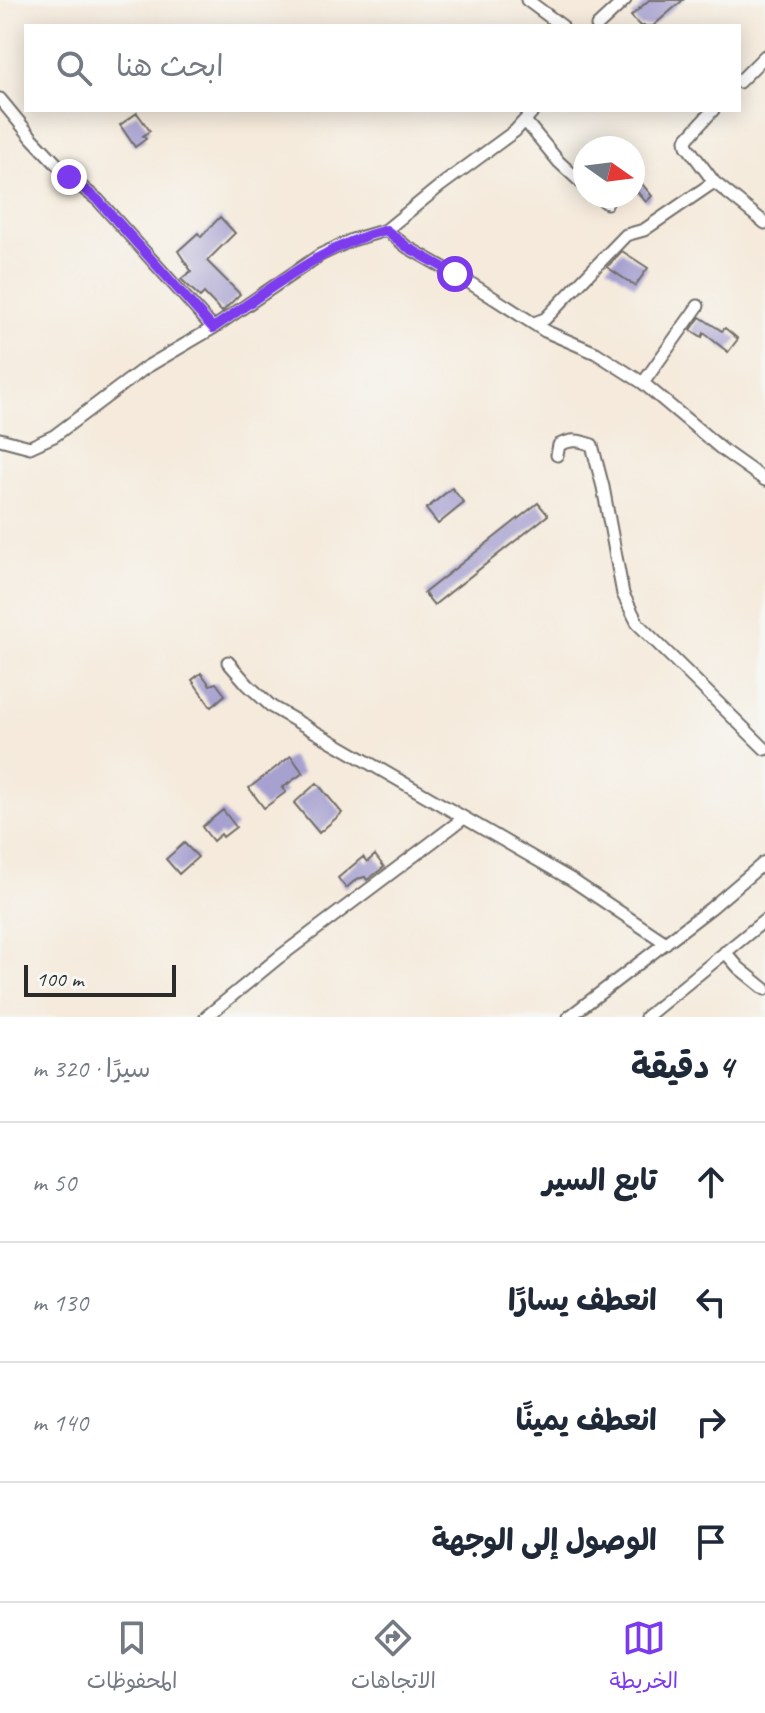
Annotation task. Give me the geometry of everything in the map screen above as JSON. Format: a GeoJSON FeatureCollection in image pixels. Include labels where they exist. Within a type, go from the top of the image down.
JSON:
{"type":"FeatureCollection","features":[{"type":"Feature","properties":{"kind":"street"},"geometry":{"type":"LineString","coordinates":[[527,0],[559,24]]}},
{"type":"Feature","properties":{"kind":"street"},"geometry":{"type":"LineString","coordinates":[[599,24],[625,0]]}},
{"type":"Feature","properties":{"kind":"street"},"geometry":{"type":"LineString","coordinates":[[741,80],[765,56]]}},
{"type":"Feature","properties":{"kind":"street"},"geometry":{"type":"LineString","coordinates":[[0,99],[69,177],[98,200],[213,328]]}},
{"type":"Feature","properties":{"kind":"street"},"geometry":{"type":"LineString","coordinates":[[0,439],[30,447],[40,444],[145,368],[213,328],[320,255],[352,240],[386,230],[526,122],[533,112]]}},
{"type":"Feature","properties":{"kind":"street"},"geometry":{"type":"LineString","coordinates":[[711,112],[686,140],[691,153],[714,182],[765,223]]}},
{"type":"Feature","properties":{"kind":"street"},"geometry":{"type":"LineString","coordinates":[[526,122],[573,175]]}},
{"type":"Feature","properties":{"kind":"street"},"geometry":{"type":"LineString","coordinates":[[534,323],[545,319],[626,235],[644,230],[714,182]]}},
{"type":"Feature","properties":{"kind":"street"},"geometry":{"type":"LineString","coordinates":[[386,230],[407,247],[545,331],[596,353],[643,383],[724,451],[765,480]]}},
{"type":"Feature","properties":{"kind":"street"},"geometry":{"type":"LineString","coordinates":[[643,383],[698,306]]}},
{"type":"Feature","properties":{"kind":"street"},"geometry":{"type":"LineString","coordinates":[[557,455],[559,445],[569,441],[592,445],[623,594],[638,624],[765,749]]}},
{"type":"Feature","properties":{"kind":"street"},"geometry":{"type":"LineString","coordinates":[[228,662],[272,707],[572,880],[666,943]]}},
{"type":"Feature","properties":{"kind":"street"},"geometry":{"type":"LineString","coordinates":[[206,1017],[464,818]]}},
{"type":"Feature","properties":{"kind":"street"},"geometry":{"type":"LineString","coordinates":[[569,1017],[765,862]]}},
{"type":"Feature","properties":{"kind":"street"},"geometry":{"type":"LineString","coordinates":[[646,1017],[765,920]]}},
{"type":"Feature","properties":{"kind":"street"},"geometry":{"type":"LineString","coordinates":[[725,952],[765,989]]}},
{"type":"Feature","properties":{"kind":"building"},"geometry":{"type":"Polygon","coordinates":[[[649,0],[683,0],[655,24],[638,24],[631,16],[649,0]]]}},
{"type":"Feature","properties":{"kind":"building"},"geometry":{"type":"Polygon","coordinates":[[[137,113],[150,131],[143,136],[146,139],[135,147],[120,125],[137,113]]]}},
{"type":"Feature","properties":{"kind":"building"},"geometry":{"type":"Polygon","coordinates":[[[645,188],[652,196],[645,201],[645,188]]]}},
{"type":"Feature","properties":{"kind":"building"},"geometry":{"type":"Polygon","coordinates":[[[220,217],[235,233],[207,261],[240,294],[222,312],[204,293],[200,297],[181,279],[191,271],[178,251],[198,233],[201,237],[220,217]]]}},
{"type":"Feature","properties":{"kind":"building"},"geometry":{"type":"Polygon","coordinates":[[[622,251],[648,268],[635,286],[607,267],[622,251]]]}},
{"type":"Feature","properties":{"kind":"building"},"geometry":{"type":"Polygon","coordinates":[[[700,317],[722,331],[725,328],[738,339],[728,352],[704,333],[702,337],[691,330],[700,317]]]}},
{"type":"Feature","properties":{"kind":"building"},"geometry":{"type":"Polygon","coordinates":[[[452,488],[464,503],[438,524],[426,509],[452,488]]]}},
{"type":"Feature","properties":{"kind":"building"},"geometry":{"type":"Polygon","coordinates":[[[538,503],[548,515],[434,605],[424,593],[538,503]]]}},
{"type":"Feature","properties":{"kind":"building"},"geometry":{"type":"Polygon","coordinates":[[[201,673],[210,685],[216,683],[225,695],[211,707],[192,680],[201,673]]]}},
{"type":"Feature","properties":{"kind":"building"},"geometry":{"type":"Polygon","coordinates":[[[291,756],[303,773],[282,788],[286,792],[264,808],[249,788],[291,756]]]}},
{"type":"Feature","properties":{"kind":"building"},"geometry":{"type":"Polygon","coordinates":[[[317,783],[342,813],[319,833],[294,803],[317,783]]]}},
{"type":"Feature","properties":{"kind":"building"},"geometry":{"type":"Polygon","coordinates":[[[223,810],[236,827],[213,841],[202,827],[223,810]]]}},
{"type":"Feature","properties":{"kind":"building"},"geometry":{"type":"Polygon","coordinates":[[[184,843],[198,857],[179,874],[166,859],[184,843]]]}},
{"type":"Feature","properties":{"kind":"building"},"geometry":{"type":"Polygon","coordinates":[[[375,855],[384,867],[367,880],[365,877],[357,879],[346,888],[338,878],[363,857],[367,862],[375,855]]]}},
{"type":"Feature","properties":{"kind":"route"},"geometry":{"type":"LineString","coordinates":[[69,177],[98,200],[213,328],[320,255],[368,234],[386,230],[396,240],[455,274]]}}]}
